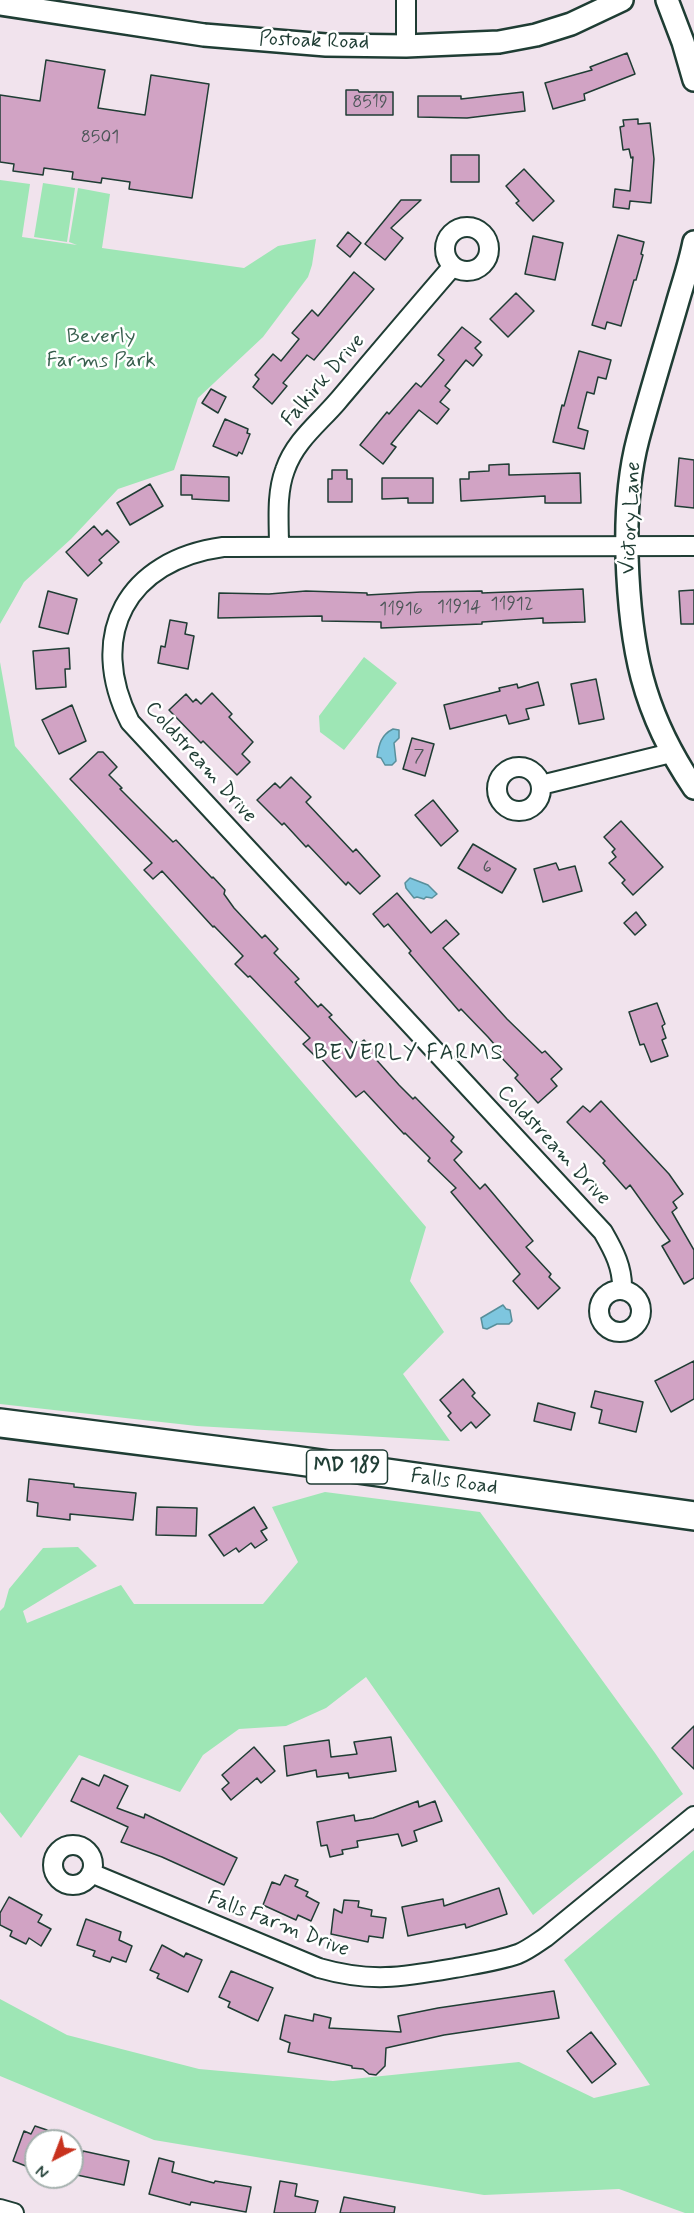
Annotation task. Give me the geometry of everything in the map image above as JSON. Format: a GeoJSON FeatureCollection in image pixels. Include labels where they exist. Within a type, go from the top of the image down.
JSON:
{"type":"FeatureCollection","features":[{"type":"Feature","properties":{"kind":"main road","name":"Falls Road"},"geometry":{"type":"LineString","coordinates":[[0,1423],[293,1460],[694,1516]]}},
{"type":"Feature","properties":{"kind":"street"},"geometry":{"type":"LineString","coordinates":[[406,0],[406,46]]}},
{"type":"Feature","properties":{"kind":"street","name":"Postoak Road"},"geometry":{"type":"LineString","coordinates":[[0,4],[215,36],[326,45],[406,46],[499,42],[537,34],[571,24],[622,0]]}},
{"type":"Feature","properties":{"kind":"street"},"geometry":{"type":"LineString","coordinates":[[667,0],[694,80]]}},
{"type":"Feature","properties":{"kind":"street","name":"Victory Lane"},"geometry":{"type":"LineString","coordinates":[[694,242],[637,441],[630,477],[627,546],[629,611],[635,650],[652,712],[671,753],[694,788]]}},
{"type":"Feature","properties":{"kind":"street","name":"Falkirk Drive"},"geometry":{"type":"LineString","coordinates":[[279,547],[280,487],[294,449],[453,266]]}},
{"type":"Feature","properties":{"kind":"street","name":"Coldstream Drive"},"geometry":{"type":"LineString","coordinates":[[622,1290],[621,1271],[615,1252],[603,1232],[130,722],[120,703],[114,683],[111,663],[113,642],[121,613],[141,583],[168,562],[203,550],[223,547],[694,546]]}},
{"type":"Feature","properties":{"kind":"street"},"geometry":{"type":"LineString","coordinates":[[541,785],[671,753]]}},
{"type":"Feature","properties":{"kind":"street","name":"Falls Farm Drive"},"geometry":{"type":"LineString","coordinates":[[92,1873],[319,1968],[346,1976],[389,1978],[488,1962],[519,1953],[546,1937],[694,1816]]}},
{"type":"Feature","properties":{"kind":"street"},"geometry":{"type":"LineString","coordinates":[[0,2209],[14,2213]]}},
{"type":"Feature","properties":{"kind":"green space","name":"Beverly Farms Park"},"geometry":{"type":"Polygon","coordinates":[[[0,180],[30,184],[22,237],[77,245],[69,242],[78,188],[110,194],[102,248],[244,268],[278,246],[316,239],[308,277],[263,337],[198,398],[174,470],[118,489],[71,539],[24,582],[0,624],[0,180]]]}},
{"type":"Feature","properties":{"kind":"green space"},"geometry":{"type":"Polygon","coordinates":[[[43,183],[75,188],[67,242],[34,237],[43,183]]]}},
{"type":"Feature","properties":{"kind":"green space"},"geometry":{"type":"Polygon","coordinates":[[[364,657],[397,683],[344,750],[320,732],[319,716],[364,657]]]}},
{"type":"Feature","properties":{"kind":"green space"},"geometry":{"type":"Polygon","coordinates":[[[0,662],[15,746],[426,1227],[410,1281],[444,1332],[403,1374],[450,1441],[197,1426],[0,1404],[0,662]]]}},
{"type":"Feature","properties":{"kind":"green space"},"geometry":{"type":"Polygon","coordinates":[[[325,1492],[480,1512],[683,1794],[533,1915],[366,1677],[326,1708],[286,1726],[239,1729],[203,1755],[180,1792],[79,1755],[21,1838],[0,1812],[0,1611],[4,1607],[9,1589],[43,1548],[78,1547],[97,1566],[23,1611],[27,1623],[121,1585],[134,1604],[263,1604],[298,1562],[272,1507],[325,1492]]]}},
{"type":"Feature","properties":{"kind":"green space"},"geometry":{"type":"Polygon","coordinates":[[[694,1850],[694,2213],[685,2213],[619,2189],[484,2195],[154,2140],[0,2076],[0,1999],[67,2035],[199,2069],[333,2081],[519,2062],[594,2098],[650,2085],[564,1960],[694,1850]]]}},
{"type":"Feature","properties":{"kind":"water"},"geometry":{"type":"Polygon","coordinates":[[[393,729],[399,730],[399,738],[394,743],[396,761],[392,765],[385,765],[381,758],[377,757],[379,748],[383,737],[393,729]]]}},
{"type":"Feature","properties":{"kind":"water"},"geometry":{"type":"Polygon","coordinates":[[[410,878],[428,885],[437,894],[432,898],[414,898],[405,883],[410,878]]]}},
{"type":"Feature","properties":{"kind":"water"},"geometry":{"type":"Polygon","coordinates":[[[503,1305],[510,1310],[512,1321],[509,1324],[497,1324],[487,1329],[483,1328],[481,1318],[503,1305]]]}},
{"type":"Feature","properties":{"kind":"building"},"geometry":{"type":"Polygon","coordinates":[[[627,53],[635,74],[584,94],[585,100],[553,109],[545,83],[592,70],[590,67],[627,53]]]}},
{"type":"Feature","properties":{"kind":"building"},"geometry":{"type":"Polygon","coordinates":[[[46,60],[105,70],[98,108],[145,115],[151,75],[209,84],[192,198],[129,189],[130,182],[102,178],[101,183],[72,179],[73,172],[44,168],[43,175],[13,171],[14,164],[0,162],[0,95],[40,101],[46,60]]]}},
{"type":"Feature","properties":{"kind":"building"},"geometry":{"type":"Polygon","coordinates":[[[346,90],[393,92],[393,115],[346,115],[346,90]]]}},
{"type":"Feature","properties":{"kind":"building"},"geometry":{"type":"Polygon","coordinates":[[[523,92],[525,111],[467,118],[418,117],[418,96],[461,96],[461,99],[523,92]]]}},
{"type":"Feature","properties":{"kind":"building"},"geometry":{"type":"Polygon","coordinates":[[[638,119],[638,124],[650,123],[654,159],[651,203],[630,201],[629,209],[613,207],[615,189],[630,191],[633,157],[631,158],[629,149],[623,150],[620,127],[624,126],[623,120],[638,119]]]}},
{"type":"Feature","properties":{"kind":"building"},"geometry":{"type":"Polygon","coordinates":[[[451,155],[479,155],[479,182],[451,182],[451,155]]]}},
{"type":"Feature","properties":{"kind":"building"},"geometry":{"type":"Polygon","coordinates":[[[524,169],[554,201],[533,221],[516,203],[519,201],[506,186],[524,169]]]}},
{"type":"Feature","properties":{"kind":"building"},"geometry":{"type":"Polygon","coordinates":[[[401,200],[421,200],[391,228],[403,238],[385,260],[365,244],[401,200]]]}},
{"type":"Feature","properties":{"kind":"building"},"geometry":{"type":"Polygon","coordinates":[[[348,232],[361,243],[350,257],[337,246],[348,232]]]}},
{"type":"Feature","properties":{"kind":"building"},"geometry":{"type":"Polygon","coordinates":[[[618,235],[644,242],[641,254],[643,255],[621,326],[607,322],[605,329],[592,325],[618,235]]]}},
{"type":"Feature","properties":{"kind":"building"},"geometry":{"type":"Polygon","coordinates":[[[533,236],[563,243],[555,280],[525,274],[533,236]]]}},
{"type":"Feature","properties":{"kind":"building"},"geometry":{"type":"Polygon","coordinates":[[[354,272],[374,289],[314,360],[307,355],[283,383],[287,386],[272,404],[253,387],[259,379],[255,375],[273,354],[281,361],[299,339],[292,333],[312,310],[318,316],[354,272]]]}},
{"type":"Feature","properties":{"kind":"building"},"geometry":{"type":"Polygon","coordinates":[[[516,293],[534,311],[508,337],[490,319],[516,293]]]}},
{"type":"Feature","properties":{"kind":"building"},"geometry":{"type":"Polygon","coordinates":[[[462,327],[481,342],[475,348],[482,355],[473,366],[466,360],[445,386],[450,390],[440,402],[449,409],[437,424],[419,410],[391,444],[396,447],[383,464],[360,445],[387,412],[389,414],[416,383],[421,387],[444,360],[438,355],[462,327]]]}},
{"type":"Feature","properties":{"kind":"building"},"geometry":{"type":"Polygon","coordinates":[[[579,351],[611,360],[606,379],[598,377],[594,394],[587,392],[578,428],[588,431],[584,449],[553,442],[579,351]]]}},
{"type":"Feature","properties":{"kind":"building"},"geometry":{"type":"Polygon","coordinates":[[[211,389],[226,397],[218,413],[202,403],[211,389]]]}},
{"type":"Feature","properties":{"kind":"building"},"geometry":{"type":"Polygon","coordinates":[[[225,419],[248,429],[247,433],[250,434],[242,454],[239,452],[237,456],[213,446],[225,419]]]}},
{"type":"Feature","properties":{"kind":"building"},"geometry":{"type":"Polygon","coordinates":[[[679,458],[694,460],[694,508],[675,506],[679,458]]]}},
{"type":"Feature","properties":{"kind":"building"},"geometry":{"type":"Polygon","coordinates":[[[509,464],[509,475],[580,473],[581,503],[545,503],[545,496],[461,501],[460,479],[469,479],[469,472],[489,471],[489,465],[509,464]]]}},
{"type":"Feature","properties":{"kind":"building"},"geometry":{"type":"Polygon","coordinates":[[[332,470],[347,470],[347,479],[352,479],[352,502],[328,502],[328,479],[332,479],[332,470]]]}},
{"type":"Feature","properties":{"kind":"building"},"geometry":{"type":"Polygon","coordinates":[[[181,475],[229,477],[229,501],[192,499],[192,495],[181,495],[181,475]]]}},
{"type":"Feature","properties":{"kind":"building"},"geometry":{"type":"Polygon","coordinates":[[[382,478],[433,478],[433,503],[408,503],[408,498],[382,499],[382,478]]]}},
{"type":"Feature","properties":{"kind":"building"},"geometry":{"type":"Polygon","coordinates":[[[150,484],[163,506],[130,525],[117,503],[150,484]]]}},
{"type":"Feature","properties":{"kind":"building"},"geometry":{"type":"Polygon","coordinates":[[[94,526],[102,535],[107,530],[119,542],[99,560],[102,563],[88,576],[66,552],[94,526]]]}},
{"type":"Feature","properties":{"kind":"building"},"geometry":{"type":"Polygon","coordinates":[[[583,589],[585,622],[543,623],[543,618],[482,622],[482,624],[381,628],[381,622],[322,621],[322,616],[218,618],[219,593],[269,594],[306,591],[367,593],[367,595],[583,589]]]}},
{"type":"Feature","properties":{"kind":"building"},"geometry":{"type":"Polygon","coordinates":[[[694,590],[694,624],[681,624],[679,591],[694,590]]]}},
{"type":"Feature","properties":{"kind":"building"},"geometry":{"type":"Polygon","coordinates":[[[48,591],[77,599],[68,634],[39,627],[48,591]]]}},
{"type":"Feature","properties":{"kind":"building"},"geometry":{"type":"Polygon","coordinates":[[[170,620],[187,623],[185,634],[194,636],[188,669],[158,663],[161,646],[165,647],[170,620]]]}},
{"type":"Feature","properties":{"kind":"building"},"geometry":{"type":"Polygon","coordinates":[[[69,648],[70,669],[65,669],[66,687],[36,689],[33,651],[69,648]]]}},
{"type":"Feature","properties":{"kind":"building"},"geometry":{"type":"Polygon","coordinates":[[[596,679],[604,719],[579,724],[571,684],[596,679]]]}},
{"type":"Feature","properties":{"kind":"building"},"geometry":{"type":"Polygon","coordinates":[[[538,682],[544,705],[526,709],[529,719],[509,724],[506,715],[450,729],[444,705],[500,691],[499,688],[517,684],[518,688],[538,682]]]}},
{"type":"Feature","properties":{"kind":"building"},"geometry":{"type":"Polygon","coordinates":[[[212,693],[232,714],[229,717],[253,742],[242,754],[250,762],[237,775],[169,710],[186,694],[193,702],[196,699],[201,704],[212,693]]]}},
{"type":"Feature","properties":{"kind":"building"},"geometry":{"type":"Polygon","coordinates":[[[72,705],[86,741],[59,754],[42,720],[72,705]]]}},
{"type":"Feature","properties":{"kind":"building"},"geometry":{"type":"Polygon","coordinates":[[[412,738],[434,744],[425,776],[403,769],[412,738]]]}},
{"type":"Feature","properties":{"kind":"building"},"geometry":{"type":"Polygon","coordinates":[[[98,752],[103,752],[117,767],[109,775],[122,788],[120,789],[173,842],[176,840],[213,877],[225,890],[224,894],[234,908],[262,938],[265,935],[278,949],[274,953],[299,979],[295,982],[318,1007],[321,1004],[332,1015],[329,1017],[356,1046],[364,1040],[376,1054],[373,1056],[399,1085],[413,1099],[415,1097],[454,1137],[451,1141],[462,1152],[454,1160],[480,1189],[485,1184],[533,1241],[526,1247],[551,1274],[549,1277],[560,1288],[538,1309],[513,1281],[520,1274],[451,1192],[456,1188],[428,1161],[430,1158],[364,1091],[356,1097],[317,1054],[315,1056],[303,1044],[310,1038],[250,976],[248,977],[235,964],[243,956],[162,871],[153,879],[144,870],[152,863],[70,779],[98,752]]]}},
{"type":"Feature","properties":{"kind":"building"},"geometry":{"type":"Polygon","coordinates":[[[291,777],[311,797],[306,802],[353,852],[356,849],[380,876],[360,894],[348,882],[346,885],[308,845],[306,847],[284,823],[282,825],[257,800],[275,783],[280,788],[291,777]]]}},
{"type":"Feature","properties":{"kind":"building"},"geometry":{"type":"Polygon","coordinates":[[[433,800],[458,831],[441,846],[415,815],[433,800]]]}},
{"type":"Feature","properties":{"kind":"building"},"geometry":{"type":"Polygon","coordinates":[[[621,821],[663,867],[633,895],[622,883],[625,880],[609,863],[616,857],[612,852],[615,849],[604,837],[621,821]]]}},
{"type":"Feature","properties":{"kind":"building"},"geometry":{"type":"Polygon","coordinates":[[[473,844],[516,869],[502,893],[458,868],[473,844]]]}},
{"type":"Feature","properties":{"kind":"building"},"geometry":{"type":"Polygon","coordinates":[[[556,863],[559,870],[575,866],[582,891],[543,902],[534,869],[556,863]]]}},
{"type":"Feature","properties":{"kind":"building"},"geometry":{"type":"Polygon","coordinates":[[[397,893],[431,933],[446,920],[459,934],[443,948],[507,1019],[542,1053],[545,1051],[562,1069],[551,1079],[557,1086],[538,1103],[515,1078],[518,1075],[499,1055],[501,1052],[488,1037],[461,1009],[459,1011],[409,953],[411,951],[388,924],[384,927],[373,914],[397,893]]]}},
{"type":"Feature","properties":{"kind":"building"},"geometry":{"type":"Polygon","coordinates":[[[636,912],[646,925],[635,935],[624,923],[636,912]]]}},
{"type":"Feature","properties":{"kind":"building"},"geometry":{"type":"Polygon","coordinates":[[[657,1003],[665,1024],[662,1026],[666,1038],[662,1040],[668,1056],[651,1062],[644,1044],[640,1045],[629,1012],[657,1003]]]}},
{"type":"Feature","properties":{"kind":"building"},"geometry":{"type":"Polygon","coordinates":[[[601,1101],[669,1174],[683,1194],[673,1202],[677,1208],[672,1212],[694,1250],[694,1278],[684,1284],[662,1246],[670,1241],[630,1185],[626,1189],[603,1163],[605,1161],[567,1122],[583,1106],[590,1112],[601,1101]]]}},
{"type":"Feature","properties":{"kind":"building"},"geometry":{"type":"Polygon","coordinates":[[[694,1361],[694,1399],[671,1412],[655,1381],[694,1361]]]}},
{"type":"Feature","properties":{"kind":"building"},"geometry":{"type":"Polygon","coordinates":[[[463,1379],[475,1393],[472,1396],[490,1415],[476,1428],[471,1422],[461,1431],[448,1416],[451,1413],[440,1400],[463,1379]]]}},
{"type":"Feature","properties":{"kind":"building"},"geometry":{"type":"Polygon","coordinates":[[[595,1391],[643,1402],[636,1432],[599,1423],[602,1410],[591,1407],[595,1391]]]}},
{"type":"Feature","properties":{"kind":"building"},"geometry":{"type":"Polygon","coordinates":[[[538,1403],[575,1413],[571,1430],[534,1421],[538,1403]]]}},
{"type":"Feature","properties":{"kind":"building"},"geometry":{"type":"Polygon","coordinates":[[[29,1479],[74,1484],[74,1487],[136,1493],[133,1520],[70,1514],[70,1520],[37,1516],[38,1503],[27,1501],[29,1479]]]}},
{"type":"Feature","properties":{"kind":"building"},"geometry":{"type":"Polygon","coordinates":[[[157,1507],[197,1508],[196,1536],[156,1535],[157,1507]]]}},
{"type":"Feature","properties":{"kind":"building"},"geometry":{"type":"Polygon","coordinates":[[[254,1507],[267,1528],[261,1531],[267,1540],[255,1548],[251,1543],[239,1552],[236,1548],[224,1556],[209,1535],[254,1507]]]}},
{"type":"Feature","properties":{"kind":"building"},"geometry":{"type":"Polygon","coordinates":[[[694,1726],[694,1769],[672,1748],[694,1726]]]}},
{"type":"Feature","properties":{"kind":"building"},"geometry":{"type":"Polygon","coordinates":[[[391,1737],[396,1771],[349,1778],[348,1773],[317,1777],[316,1770],[287,1776],[284,1746],[329,1740],[331,1757],[357,1754],[354,1742],[391,1737]]]}},
{"type":"Feature","properties":{"kind":"building"},"geometry":{"type":"Polygon","coordinates":[[[254,1747],[275,1771],[261,1783],[257,1778],[231,1800],[222,1789],[229,1783],[222,1775],[254,1747]]]}},
{"type":"Feature","properties":{"kind":"building"},"geometry":{"type":"Polygon","coordinates":[[[104,1775],[128,1786],[117,1808],[144,1818],[145,1814],[237,1858],[224,1885],[162,1857],[121,1842],[128,1827],[71,1801],[82,1778],[99,1786],[104,1775]]]}},
{"type":"Feature","properties":{"kind":"building"},"geometry":{"type":"Polygon","coordinates":[[[418,1801],[419,1807],[435,1801],[442,1821],[414,1831],[417,1841],[402,1846],[398,1834],[357,1841],[358,1847],[342,1850],[343,1854],[330,1857],[327,1845],[321,1846],[317,1822],[354,1815],[355,1821],[373,1818],[418,1801]]]}},
{"type":"Feature","properties":{"kind":"building"},"geometry":{"type":"Polygon","coordinates":[[[285,1875],[298,1880],[295,1886],[308,1892],[306,1896],[319,1903],[311,1921],[298,1915],[296,1920],[263,1905],[272,1882],[280,1885],[285,1875]]]}},
{"type":"Feature","properties":{"kind":"building"},"geometry":{"type":"Polygon","coordinates":[[[499,1888],[507,1914],[466,1928],[465,1924],[408,1936],[402,1907],[443,1899],[444,1906],[499,1888]]]}},
{"type":"Feature","properties":{"kind":"building"},"geometry":{"type":"Polygon","coordinates":[[[9,1897],[42,1915],[38,1922],[51,1929],[41,1946],[29,1938],[26,1944],[10,1936],[12,1931],[0,1925],[0,1913],[9,1897]]]}},
{"type":"Feature","properties":{"kind":"building"},"geometry":{"type":"Polygon","coordinates":[[[344,1900],[359,1901],[358,1907],[372,1910],[371,1916],[386,1918],[383,1938],[369,1936],[368,1942],[331,1934],[334,1909],[342,1913],[344,1900]]]}},
{"type":"Feature","properties":{"kind":"building"},"geometry":{"type":"Polygon","coordinates":[[[86,1919],[121,1932],[119,1940],[132,1946],[126,1962],[112,1957],[110,1962],[93,1956],[95,1951],[77,1945],[86,1919]]]}},
{"type":"Feature","properties":{"kind":"building"},"geometry":{"type":"Polygon","coordinates":[[[162,1945],[184,1957],[186,1953],[202,1960],[188,1992],[157,1978],[159,1974],[150,1970],[162,1945]]]}},
{"type":"Feature","properties":{"kind":"building"},"geometry":{"type":"Polygon","coordinates":[[[231,1971],[273,1988],[258,2021],[228,2007],[230,2002],[219,1997],[231,1971]]]}},
{"type":"Feature","properties":{"kind":"building"},"geometry":{"type":"Polygon","coordinates":[[[554,1991],[559,2018],[444,2035],[386,2048],[385,2066],[376,2075],[369,2074],[363,2069],[352,2068],[352,2066],[288,2052],[290,2043],[280,2039],[285,2015],[313,2021],[314,2014],[331,2018],[329,2028],[401,2032],[398,2016],[554,1991]]]}},
{"type":"Feature","properties":{"kind":"building"},"geometry":{"type":"Polygon","coordinates":[[[591,2032],[616,2064],[592,2083],[567,2051],[591,2032]]]}},
{"type":"Feature","properties":{"kind":"building"},"geometry":{"type":"Polygon","coordinates":[[[24,2131],[24,2165],[13,2161],[24,2131]]]}},
{"type":"Feature","properties":{"kind":"building"},"geometry":{"type":"Polygon","coordinates":[[[84,2151],[129,2161],[124,2185],[84,2176],[84,2151]]]}},
{"type":"Feature","properties":{"kind":"building"},"geometry":{"type":"Polygon","coordinates":[[[159,2158],[174,2162],[172,2172],[214,2183],[215,2181],[251,2187],[246,2212],[191,2202],[190,2205],[149,2194],[159,2158]]]}},
{"type":"Feature","properties":{"kind":"building"},"geometry":{"type":"Polygon","coordinates":[[[280,2181],[297,2184],[295,2196],[318,2201],[315,2213],[274,2213],[280,2181]]]}},
{"type":"Feature","properties":{"kind":"building"},"geometry":{"type":"Polygon","coordinates":[[[344,2197],[395,2207],[394,2213],[340,2213],[344,2197]]]}},
{"type":"Feature","properties":{"kind":"district","name":"BEVERLY FARMS"},"geometry":{"type":"Point","coordinates":[409,1054]}}]}
